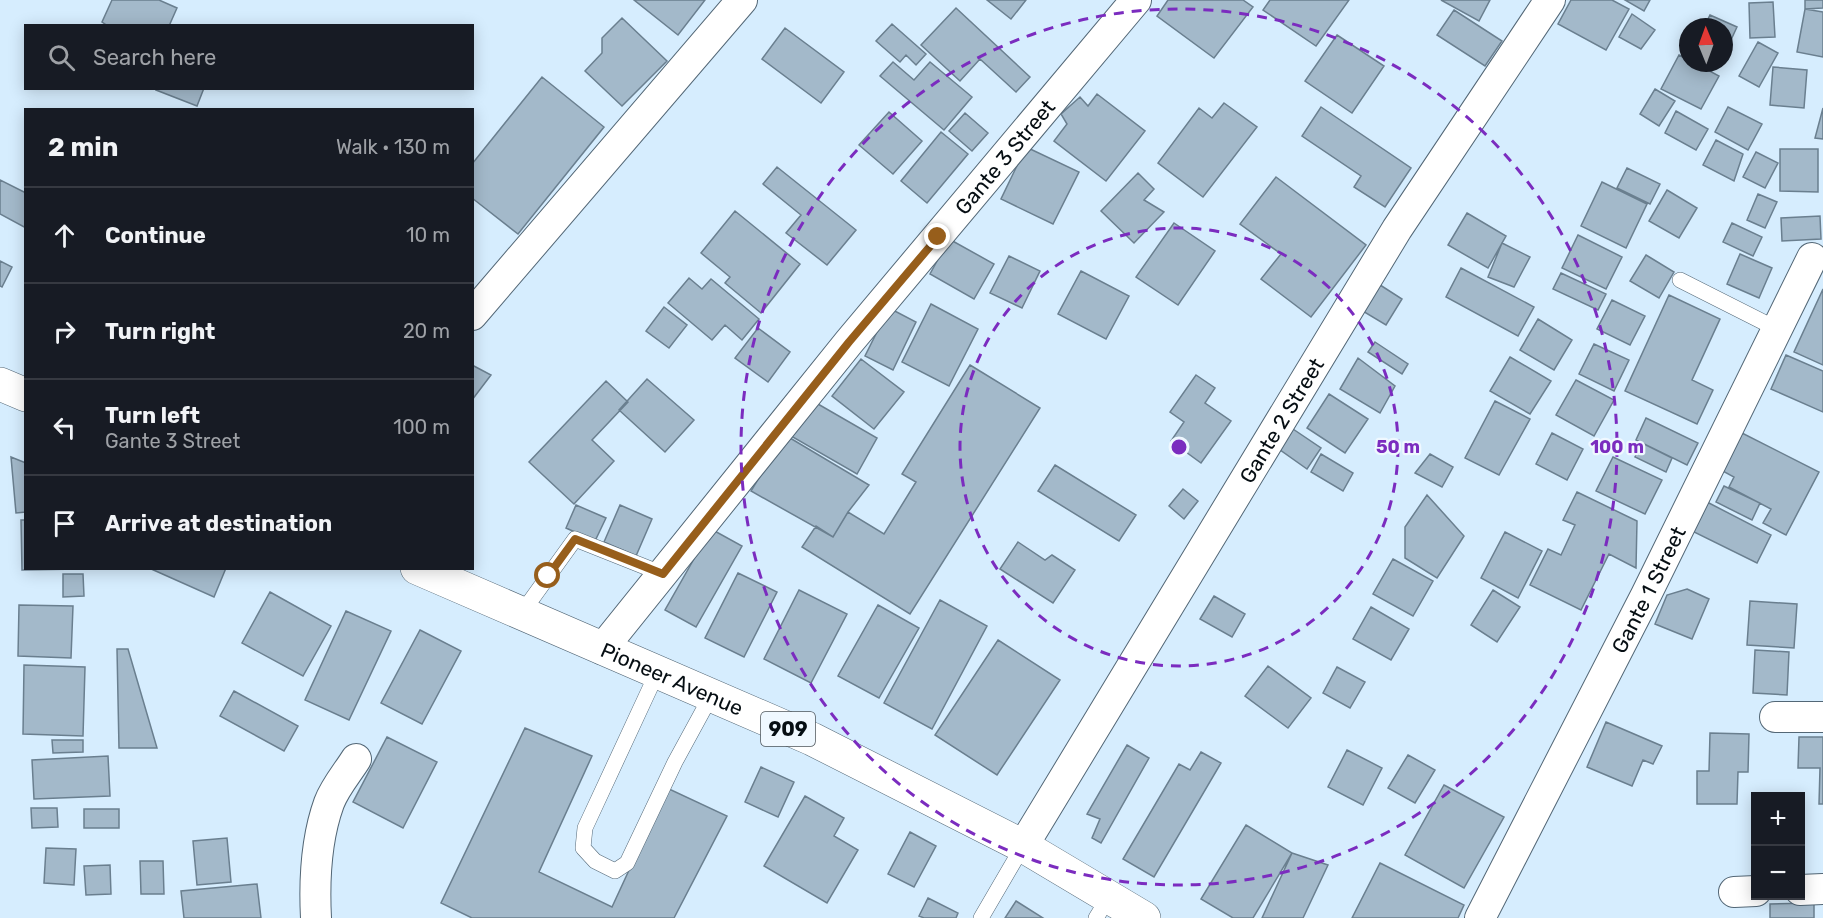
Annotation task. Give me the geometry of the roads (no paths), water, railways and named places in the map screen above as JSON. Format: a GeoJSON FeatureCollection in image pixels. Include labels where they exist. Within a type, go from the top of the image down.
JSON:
{"type":"FeatureCollection","features":[{"type":"Feature","properties":{"kind":"highway"},"geometry":{"type":"LineString","coordinates":[[0,384],[24,394]]}},
{"type":"Feature","properties":{"kind":"highway","name":"Pioneer Avenue"},"geometry":{"type":"LineString","coordinates":[[422,570],[812,739],[1023,846],[1102,907],[1144,918]]}},
{"type":"Feature","properties":{"kind":"street"},"geometry":{"type":"LineString","coordinates":[[474,313],[742,0]]}},
{"type":"Feature","properties":{"kind":"street","name":"Gante 3 Street"},"geometry":{"type":"LineString","coordinates":[[602,650],[849,342],[1136,0]]}},
{"type":"Feature","properties":{"kind":"street","name":"Gante 2 Street"},"geometry":{"type":"LineString","coordinates":[[1023,846],[1397,229],[1550,0]]}},
{"type":"Feature","properties":{"kind":"street","name":"Gante 1 Street"},"geometry":{"type":"LineString","coordinates":[[1480,918],[1646,595],[1812,258]]}},
{"type":"Feature","properties":{"kind":"street"},"geometry":{"type":"LineString","coordinates":[[1775,717],[1823,717]]}},
{"type":"Feature","properties":{"kind":"street"},"geometry":{"type":"LineString","coordinates":[[316,918],[315,893],[319,842],[330,800],[356,759]]}},
{"type":"Feature","properties":{"kind":"street"},"geometry":{"type":"LineString","coordinates":[[1805,890],[1823,889]]}},
{"type":"Feature","properties":{"kind":"lane"},"geometry":{"type":"LineString","coordinates":[[1680,280],[1777,329]]}},
{"type":"Feature","properties":{"kind":"lane"},"geometry":{"type":"LineString","coordinates":[[521,614],[575,539],[663,574]]}},
{"type":"Feature","properties":{"kind":"lane"},"geometry":{"type":"LineString","coordinates":[[657,673],[585,828],[583,848],[595,861],[615,872],[627,863],[675,762],[711,696]]}},
{"type":"Feature","properties":{"kind":"lane"},"geometry":{"type":"LineString","coordinates":[[981,918],[1023,846]]}}]}
